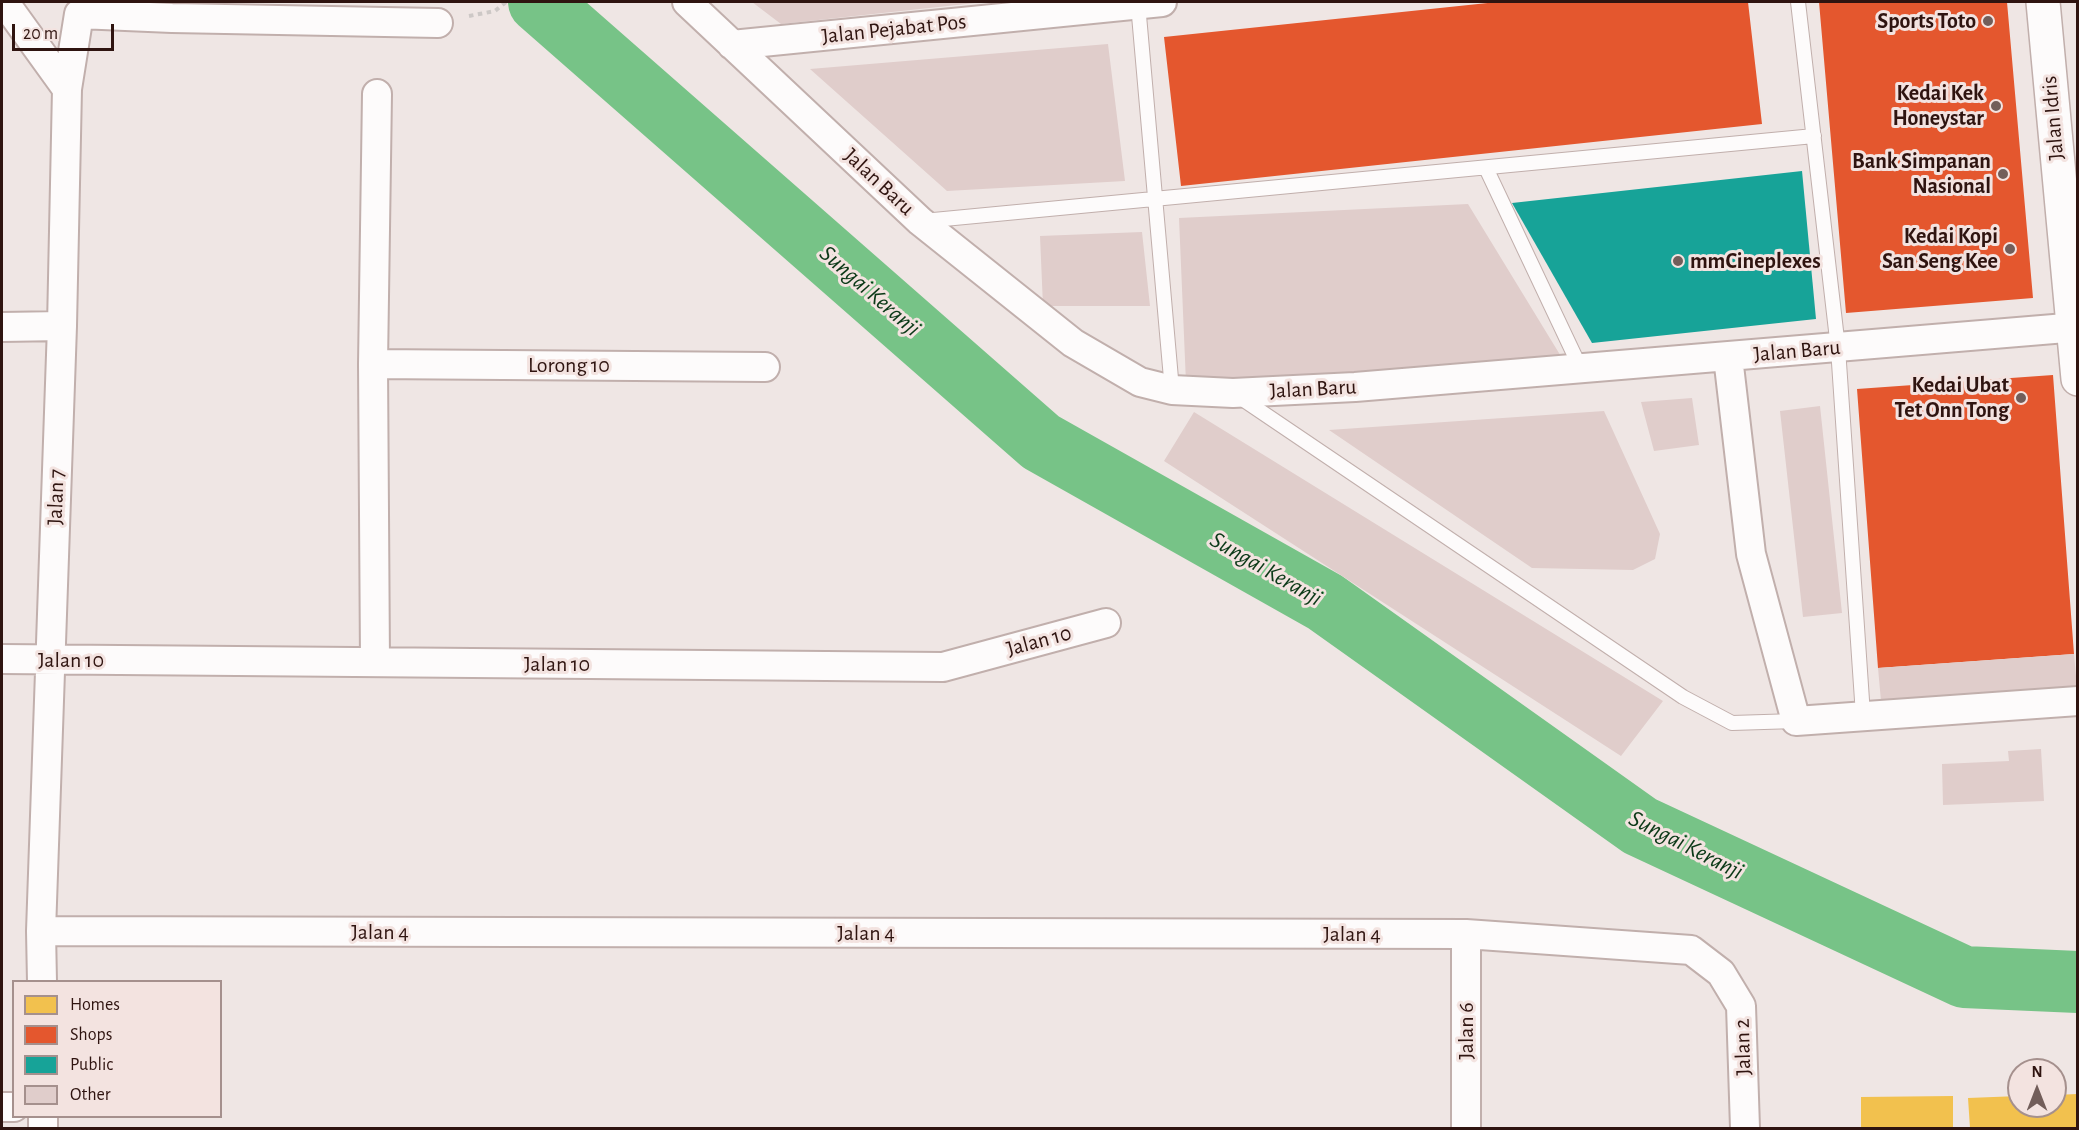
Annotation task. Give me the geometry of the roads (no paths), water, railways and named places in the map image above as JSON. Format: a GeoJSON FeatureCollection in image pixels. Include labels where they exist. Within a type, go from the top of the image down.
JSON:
{"type":"FeatureCollection","features":[{"type":"Feature","properties":{"kind":"street","name":"Jalan Baru"},"geometry":{"type":"LineString","coordinates":[[687,2],[920,222],[1073,343],[1140,382],[1172,390],[1233,393],[1355,387],[2075,327]]}},
{"type":"Feature","properties":{"kind":"street","name":"Jalan Idris"},"geometry":{"type":"LineString","coordinates":[[2043,2],[2075,327],[2078,379]]}},
{"type":"Feature","properties":{"kind":"street","name":"Jalan Pejabat Pos"},"geometry":{"type":"LineString","coordinates":[[732,45],[1150,3]]}},
{"type":"Feature","properties":{"kind":"street"},"geometry":{"type":"LineString","coordinates":[[6,7],[68,88]]}},
{"type":"Feature","properties":{"kind":"street","name":"Jalan 7"},"geometry":{"type":"LineString","coordinates":[[42,980],[41,931],[68,88],[80,14],[438,23]]}},
{"type":"Feature","properties":{"kind":"street"},"geometry":{"type":"LineString","coordinates":[[375,662],[373,364],[377,94]]}},
{"type":"Feature","properties":{"kind":"street"},"geometry":{"type":"LineString","coordinates":[[2,327],[62,326]]}},
{"type":"Feature","properties":{"kind":"street"},"geometry":{"type":"LineString","coordinates":[[1728,357],[1751,554],[1796,721],[2078,701]]}},
{"type":"Feature","properties":{"kind":"street","name":"Lorong 10"},"geometry":{"type":"LineString","coordinates":[[373,364],[765,367]]}},
{"type":"Feature","properties":{"kind":"street","name":"Jalan 10"},"geometry":{"type":"LineString","coordinates":[[2,659],[943,667],[1106,623]]}},
{"type":"Feature","properties":{"kind":"street","name":"Jalan 4"},"geometry":{"type":"LineString","coordinates":[[41,931],[1466,934],[1691,950]]}},
{"type":"Feature","properties":{"kind":"street","name":"Jalan 6"},"geometry":{"type":"LineString","coordinates":[[1466,934],[1466,1128]]}},
{"type":"Feature","properties":{"kind":"street","name":"Jalan 2"},"geometry":{"type":"LineString","coordinates":[[1691,950],[1721,973],[1742,1006],[1745,1128]]}},
{"type":"Feature","properties":{"kind":"lane"},"geometry":{"type":"LineString","coordinates":[[1798,2],[1838,348],[1863,715]]}},
{"type":"Feature","properties":{"kind":"lane"},"geometry":{"type":"LineString","coordinates":[[1150,3],[1156,199],[1172,390]]}},
{"type":"Feature","properties":{"kind":"lane"},"geometry":{"type":"LineString","coordinates":[[920,222],[1814,136]]}},
{"type":"Feature","properties":{"kind":"lane"},"geometry":{"type":"LineString","coordinates":[[1486,168],[1580,367]]}},
{"type":"Feature","properties":{"kind":"lane"},"geometry":{"type":"LineString","coordinates":[[1233,393],[1683,698],[1732,723],[1796,721]]}},
{"type":"Feature","properties":{"kind":"waterway","name":"Sungai Keranji"},"geometry":{"type":"LineString","coordinates":[[539,2],[1041,442],[1325,602],[1640,826],[1964,977],[2078,982]]}},
{"type":"Feature","properties":{"kind":"place","name":"Sports Toto"},"geometry":{"type":"Point","coordinates":[1988,21]}},
{"type":"Feature","properties":{"kind":"place","name":"Kedai Kek Honeystar"},"geometry":{"type":"Point","coordinates":[1996,106]}},
{"type":"Feature","properties":{"kind":"place","name":"Bank Simpanan Nasional"},"geometry":{"type":"Point","coordinates":[2003,174]}},
{"type":"Feature","properties":{"kind":"place","name":"Kedai Kopi San Seng Kee"},"geometry":{"type":"Point","coordinates":[2010,249]}},
{"type":"Feature","properties":{"kind":"place","name":"mmCineplexes"},"geometry":{"type":"Point","coordinates":[1678,261]}},
{"type":"Feature","properties":{"kind":"place","name":"Kedai Ubat Tet Onn Tong"},"geometry":{"type":"Point","coordinates":[2021,398]}}]}
